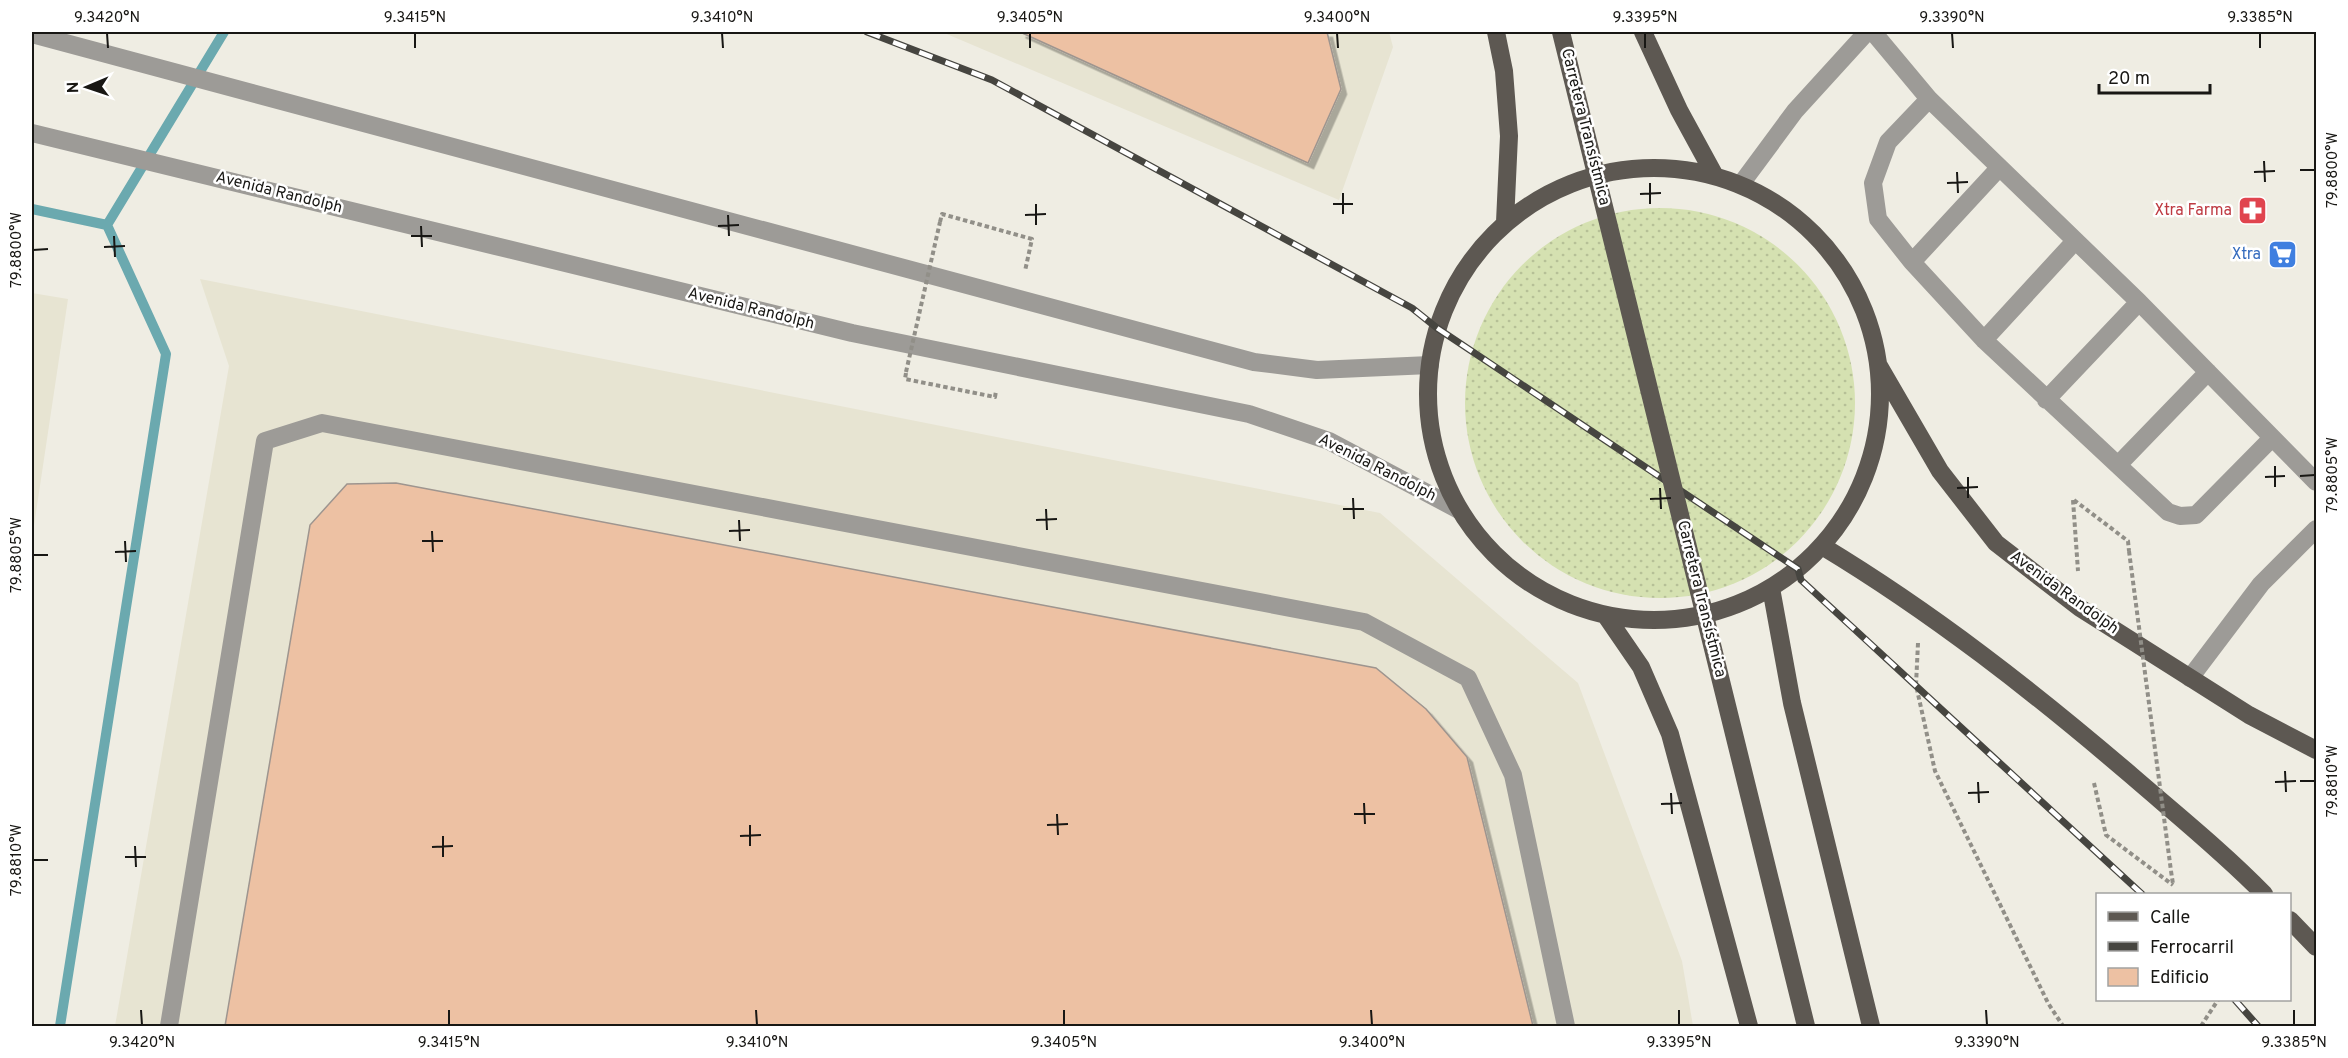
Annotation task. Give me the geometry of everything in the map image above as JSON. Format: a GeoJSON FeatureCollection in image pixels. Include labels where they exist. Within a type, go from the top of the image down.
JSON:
{"type":"FeatureCollection","features":[{"type":"Feature","properties":{"kind":"main road"},"geometry":{"type":"LineString","coordinates":[[1496,32],[1504,71],[1509,136],[1505,222]]}},
{"type":"Feature","properties":{"kind":"main road","name":"Carretera Transístmica"},"geometry":{"type":"LineString","coordinates":[[1561,32],[1806,1026]]}},
{"type":"Feature","properties":{"kind":"main road"},"geometry":{"type":"LineString","coordinates":[[1643,32],[1679,110],[1715,176]]}},
{"type":"Feature","properties":{"kind":"main road"},"geometry":{"type":"LineString","coordinates":[[1643,166],[1693,169],[1715,176],[1742,184],[1792,214],[1834,256],[1863,307],[1879,365],[1879,414],[1870,462],[1850,506],[1822,546],[1798,569],[1771,588],[1732,608],[1691,618],[1648,621],[1606,616],[1562,602],[1521,578],[1487,547],[1460,510],[1439,464],[1429,415],[1430,365],[1437,328],[1453,289],[1476,253],[1505,222],[1546,193],[1593,174],[1643,166]]}},
{"type":"Feature","properties":{"kind":"main road","name":"Avenida Randolph"},"geometry":{"type":"LineString","coordinates":[[1879,365],[1940,471],[1996,543],[2080,608],[2250,715],[2316,750]]}},
{"type":"Feature","properties":{"kind":"main road"},"geometry":{"type":"LineString","coordinates":[[1822,546],[1880,581],[1958,634],[2083,734],[2232,862],[2263,893]]}},
{"type":"Feature","properties":{"kind":"main road"},"geometry":{"type":"LineString","coordinates":[[1771,588],[1791,703],[1871,1026]]}},
{"type":"Feature","properties":{"kind":"main road"},"geometry":{"type":"LineString","coordinates":[[1606,616],[1641,667],[1670,734],[1749,1026]]}},
{"type":"Feature","properties":{"kind":"main road"},"geometry":{"type":"LineString","coordinates":[[2291,922],[2316,947]]}},
{"type":"Feature","properties":{"kind":"street"},"geometry":{"type":"LineString","coordinates":[[1742,184],[1796,111],[1867,32]]}},
{"type":"Feature","properties":{"kind":"street"},"geometry":{"type":"LineString","coordinates":[[1873,32],[1929,99],[2139,302],[2316,482]]}},
{"type":"Feature","properties":{"kind":"street"},"geometry":{"type":"LineString","coordinates":[[32,34],[1254,362],[1317,370],[1430,365]]}},
{"type":"Feature","properties":{"kind":"street"},"geometry":{"type":"LineString","coordinates":[[1929,99],[1888,141],[1873,183],[1878,219],[1912,262],[1984,340],[2168,512],[2180,516],[2196,515],[2272,438]]}},
{"type":"Feature","properties":{"kind":"street","name":"Avenida Randolph"},"geometry":{"type":"LineString","coordinates":[[32,133],[852,333],[1249,414],[1329,441],[1460,510]]}},
{"type":"Feature","properties":{"kind":"street"},"geometry":{"type":"LineString","coordinates":[[1912,262],[1999,168]]}},
{"type":"Feature","properties":{"kind":"street"},"geometry":{"type":"LineString","coordinates":[[1984,340],[2075,241]]}},
{"type":"Feature","properties":{"kind":"street"},"geometry":{"type":"LineString","coordinates":[[2046,400],[2139,302]]}},
{"type":"Feature","properties":{"kind":"street"},"geometry":{"type":"LineString","coordinates":[[2118,465],[2208,372]]}},
{"type":"Feature","properties":{"kind":"street"},"geometry":{"type":"LineString","coordinates":[[169,1026],[265,441],[322,423],[1364,622],[1468,678],[1513,775],[1566,1026]]}},
{"type":"Feature","properties":{"kind":"street"},"geometry":{"type":"LineString","coordinates":[[2190,678],[2261,584],[2316,529]]}},
{"type":"Feature","properties":{"kind":"path"},"geometry":{"type":"LineString","coordinates":[[906,372],[942,214],[1032,239]]}},
{"type":"Feature","properties":{"kind":"path"},"geometry":{"type":"LineString","coordinates":[[905,379],[995,397]]}},
{"type":"Feature","properties":{"kind":"path"},"geometry":{"type":"LineString","coordinates":[[2080,608],[2073,500],[2128,541],[2173,885],[2106,835]]}},
{"type":"Feature","properties":{"kind":"path"},"geometry":{"type":"LineString","coordinates":[[1919,608],[1916,685],[1935,771],[2048,1003],[2063,1026]]}},
{"type":"Feature","properties":{"kind":"path"},"geometry":{"type":"LineString","coordinates":[[2201,1026],[2217,1001]]}},
{"type":"Feature","properties":{"kind":"shaded area"},"geometry":{"type":"Polygon","coordinates":[[[942,32],[1389,32],[1393,47],[1339,200],[942,32]]]}},
{"type":"Feature","properties":{"kind":"shaded area"},"geometry":{"type":"Polygon","coordinates":[[[200,279],[1380,513],[1578,683],[1682,961],[1693,1026],[115,1026],[229,366],[200,279]]]}},
{"type":"Feature","properties":{"kind":"shaded area"},"geometry":{"type":"Polygon","coordinates":[[[32,293],[68,299],[32,539],[32,293]]]}},
{"type":"Feature","properties":{"kind":"green space"},"geometry":{"type":"Polygon","coordinates":[[[1660,208],[1698,211],[1735,223],[1769,241],[1798,265],[1822,294],[1840,328],[1852,365],[1855,403],[1852,441],[1840,478],[1822,512],[1798,541],[1769,565],[1735,583],[1698,595],[1660,598],[1622,595],[1585,583],[1551,565],[1522,541],[1498,512],[1480,478],[1468,441],[1465,403],[1468,365],[1480,328],[1498,294],[1522,265],[1551,241],[1585,223],[1622,211],[1660,208]]]}},
{"type":"Feature","properties":{"kind":"building"},"geometry":{"type":"Polygon","coordinates":[[[1020,32],[1327,32],[1341,89],[1308,163],[1020,32]]]}},
{"type":"Feature","properties":{"kind":"building"},"geometry":{"type":"Polygon","coordinates":[[[396,483],[1376,668],[1426,709],[1467,757],[1533,1026],[225,1026],[310,525],[347,484],[396,483]]]}},
{"type":"Feature","properties":{"kind":"waterway"},"geometry":{"type":"LineString","coordinates":[[107,225],[224,32]]}},
{"type":"Feature","properties":{"kind":"waterway"},"geometry":{"type":"LineString","coordinates":[[32,209],[107,225],[166,354],[60,1026]]}},
{"type":"Feature","properties":{"kind":"railway"},"geometry":{"type":"LineString","coordinates":[[867,32],[992,80],[1412,308],[1437,328],[1798,569],[1801,580],[2141,893]]}},
{"type":"Feature","properties":{"kind":"railway"},"geometry":{"type":"LineString","coordinates":[[2236,1001],[2258,1026]]}},
{"type":"Feature","properties":{"kind":"place","name":"Xtra Farma"},"geometry":{"type":"Point","coordinates":[2253,211]}},
{"type":"Feature","properties":{"kind":"place","name":"Xtra"},"geometry":{"type":"Point","coordinates":[2282,255]}}]}
